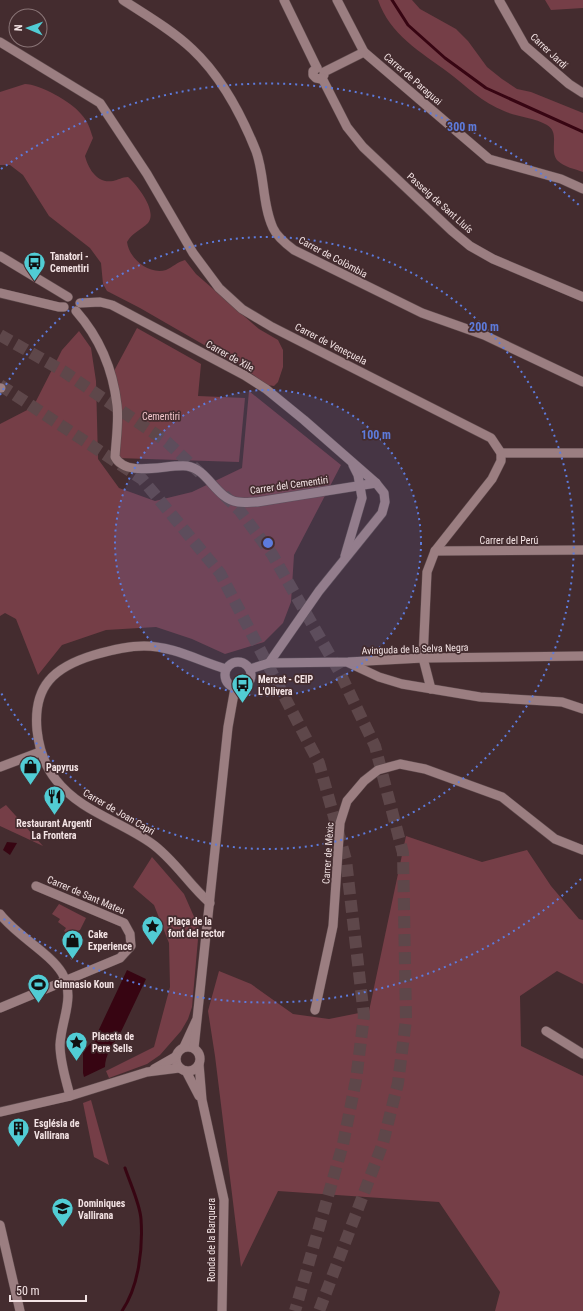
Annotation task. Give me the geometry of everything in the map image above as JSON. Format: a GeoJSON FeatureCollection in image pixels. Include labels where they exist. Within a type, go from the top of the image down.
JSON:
{"type":"FeatureCollection","features":[{"type":"Feature","properties":{"kind":"street","name":"Carrer de Colòmbia"},"geometry":{"type":"LineString","coordinates":[[123,0],[171,32],[193,49],[223,88],[242,120],[256,153],[263,176],[268,211],[273,229],[282,240],[294,250],[422,313],[484,335],[583,382]]}},
{"type":"Feature","properties":{"kind":"street","name":"Passeig de Sant Lluís"},"geometry":{"type":"LineString","coordinates":[[284,0],[347,127],[363,147],[452,231],[470,246],[493,259],[583,297]]}},
{"type":"Feature","properties":{"kind":"street","name":"Carrer de Paraguai"},"geometry":{"type":"LineString","coordinates":[[337,0],[364,52],[489,159],[561,179],[583,189]]}},
{"type":"Feature","properties":{"kind":"street","name":"Carrer Jardí"},"geometry":{"type":"LineString","coordinates":[[499,0],[525,46],[569,84],[583,93]]}},
{"type":"Feature","properties":{"kind":"street","name":"Carrer de Veneçuela"},"geometry":{"type":"LineString","coordinates":[[0,42],[100,102],[147,174],[193,253],[219,288],[242,309],[272,327],[491,438],[501,453]]}},
{"type":"Feature","properties":{"kind":"street"},"geometry":{"type":"LineString","coordinates":[[321,72],[364,52]]}},
{"type":"Feature","properties":{"kind":"street"},"geometry":{"type":"LineString","coordinates":[[0,256],[68,297],[75,297],[78,307],[69,312],[64,307],[64,301],[68,297]]}},
{"type":"Feature","properties":{"kind":"street"},"geometry":{"type":"LineString","coordinates":[[0,293],[59,308],[64,307]]}},
{"type":"Feature","properties":{"kind":"street","name":"Carrer de Xile"},"geometry":{"type":"LineString","coordinates":[[78,307],[100,302],[112,305],[244,375],[266,389],[304,420],[376,483],[384,493],[385,502],[382,513],[343,561],[269,663]]}},
{"type":"Feature","properties":{"kind":"street","name":"Carrer del Cementiri"},"geometry":{"type":"LineString","coordinates":[[78,307],[96,336],[111,374],[117,406],[115,457],[118,463],[126,467],[141,468],[187,466],[196,469],[220,492],[237,502],[257,502],[376,483]]}},
{"type":"Feature","properties":{"kind":"street"},"geometry":{"type":"LineString","coordinates":[[431,689],[423,658],[426,572],[435,551],[492,479],[501,461],[501,453],[583,453]]}},
{"type":"Feature","properties":{"kind":"street","name":"Carrer de Xile"},"geometry":{"type":"LineString","coordinates":[[343,561],[362,498],[358,475],[352,462]]}},
{"type":"Feature","properties":{"kind":"street","name":"Carrer del Perú"},"geometry":{"type":"LineString","coordinates":[[435,551],[583,550]]}},
{"type":"Feature","properties":{"kind":"street","name":"Carrer de Joan Capri"},"geometry":{"type":"LineString","coordinates":[[210,903],[162,851],[151,843],[86,807],[65,791],[56,780],[40,752],[36,723],[37,705],[41,691],[48,680],[59,670],[71,663],[116,649],[145,646],[165,648],[226,668]]}},
{"type":"Feature","properties":{"kind":"street","name":"Avinguda de la Selva Negra"},"geometry":{"type":"LineString","coordinates":[[250,669],[269,663],[348,662],[423,658],[583,656]]}},
{"type":"Feature","properties":{"kind":"street"},"geometry":{"type":"LineString","coordinates":[[238,661],[245,663],[250,669],[251,676],[248,683],[242,688],[230,686],[226,680],[224,673],[226,668],[231,663],[238,661]]}},
{"type":"Feature","properties":{"kind":"street"},"geometry":{"type":"LineString","coordinates":[[348,662],[379,677],[402,684],[480,697],[562,702],[583,709]]}},
{"type":"Feature","properties":{"kind":"street"},"geometry":{"type":"LineString","coordinates":[[194,1048],[199,1015],[228,727],[235,688]]}},
{"type":"Feature","properties":{"kind":"street"},"geometry":{"type":"LineString","coordinates":[[0,767],[40,752]]}},
{"type":"Feature","properties":{"kind":"street","name":"Carrer de Mèxic"},"geometry":{"type":"LineString","coordinates":[[315,1010],[333,926],[340,823],[347,801],[364,781],[378,770],[400,764],[425,769],[502,796],[555,838],[583,850]]}},
{"type":"Feature","properties":{"kind":"street","name":"Carrer de Sant Mateu"},"geometry":{"type":"LineString","coordinates":[[0,1008],[66,982],[120,958],[131,946],[130,934],[124,923],[36,886]]}},
{"type":"Feature","properties":{"kind":"street"},"geometry":{"type":"LineString","coordinates":[[0,914],[6,922],[50,959],[61,972],[66,982],[69,991],[60,1044],[60,1055],[70,1096]]}},
{"type":"Feature","properties":{"kind":"street"},"geometry":{"type":"LineString","coordinates":[[184,1047],[199,1015]]}},
{"type":"Feature","properties":{"kind":"street"},"geometry":{"type":"LineString","coordinates":[[546,1031],[583,1054]]}},
{"type":"Feature","properties":{"kind":"street"},"geometry":{"type":"LineString","coordinates":[[0,1112],[70,1096],[148,1072],[175,1057],[179,1049],[184,1047],[194,1048],[200,1055],[198,1064],[194,1069],[148,1072]]}},
{"type":"Feature","properties":{"kind":"street"},"geometry":{"type":"LineString","coordinates":[[175,1057],[183,1070]]}},
{"type":"Feature","properties":{"kind":"street","name":"Ronda de la Barquera"},"geometry":{"type":"LineString","coordinates":[[198,1064],[202,1100],[224,1200],[222,1311]]}},
{"type":"Feature","properties":{"kind":"street","name":"Ronda de la Barquera"},"geometry":{"type":"LineString","coordinates":[[183,1070],[202,1100]]}},
{"type":"Feature","properties":{"kind":"street"},"geometry":{"type":"LineString","coordinates":[[0,1224],[20,1311]]}},
{"type":"Feature","properties":{"kind":"green space"},"geometry":{"type":"Polygon","coordinates":[[[378,0],[412,0],[420,9],[456,29],[468,41],[487,67],[517,89],[531,92],[583,113],[583,172],[566,166],[558,161],[554,152],[553,133],[551,128],[547,125],[537,120],[509,113],[489,104],[417,50],[398,33],[390,23],[378,0]]]}},
{"type":"Feature","properties":{"kind":"green space"},"geometry":{"type":"Polygon","coordinates":[[[545,0],[583,0],[583,8],[551,10],[545,0]]]}},
{"type":"Feature","properties":{"kind":"green space"},"geometry":{"type":"Polygon","coordinates":[[[25,84],[38,87],[55,94],[77,109],[85,119],[93,138],[85,156],[88,165],[98,178],[113,181],[128,177],[145,198],[150,212],[148,223],[127,242],[131,254],[135,259],[146,268],[159,271],[166,270],[185,260],[196,274],[259,329],[278,340],[283,350],[283,367],[278,382],[274,386],[267,385],[244,368],[140,308],[107,291],[103,284],[101,263],[90,248],[49,216],[23,175],[10,165],[0,165],[0,92],[25,84]]]}},
{"type":"Feature","properties":{"kind":"green space","name":"Cementiri"},"geometry":{"type":"Polygon","coordinates":[[[137,328],[201,364],[198,396],[245,398],[239,462],[117,458],[114,371],[137,328]]]}},
{"type":"Feature","properties":{"kind":"green space"},"geometry":{"type":"Polygon","coordinates":[[[79,331],[91,348],[96,381],[98,459],[119,488],[155,501],[192,492],[242,468],[249,391],[341,465],[294,555],[291,602],[283,623],[264,642],[225,654],[192,639],[156,627],[106,630],[62,645],[38,675],[16,619],[5,613],[0,616],[0,424],[33,407],[62,350],[79,331]]]}},
{"type":"Feature","properties":{"kind":"green space"},"geometry":{"type":"Polygon","coordinates":[[[6,805],[43,846],[0,826],[0,809],[6,805]]]}},
{"type":"Feature","properties":{"kind":"green space"},"geometry":{"type":"Polygon","coordinates":[[[406,836],[482,862],[527,850],[551,886],[579,919],[583,920],[583,984],[557,971],[520,996],[521,1046],[583,1076],[583,1311],[495,1311],[500,1292],[439,1202],[278,1191],[241,1267],[208,1011],[219,971],[251,984],[293,1014],[329,1019],[369,1011],[406,836]]]}},
{"type":"Feature","properties":{"kind":"green space"},"geometry":{"type":"Polygon","coordinates":[[[152,857],[184,894],[199,928],[192,1007],[188,1019],[181,1031],[160,1055],[147,1064],[109,1078],[106,1071],[154,1047],[170,987],[169,943],[154,905],[133,887],[152,857]]]}},
{"type":"Feature","properties":{"kind":"green space"},"geometry":{"type":"Polygon","coordinates":[[[59,904],[86,918],[80,930],[69,935],[64,931],[66,928],[58,922],[60,919],[52,914],[59,904]]]}},
{"type":"Feature","properties":{"kind":"green space"},"geometry":{"type":"Polygon","coordinates":[[[91,1100],[109,1165],[94,1157],[83,1103],[91,1100]]]}},
{"type":"Feature","properties":{"kind":"shaded area"},"geometry":{"type":"Polygon","coordinates":[[[7,842],[17,843],[10,855],[3,850],[7,842]]]}},
{"type":"Feature","properties":{"kind":"shaded area"},"geometry":{"type":"Polygon","coordinates":[[[127,970],[146,979],[119,1036],[109,1051],[105,1067],[84,1077],[83,1051],[94,1040],[127,970]]]}},
{"type":"Feature","properties":{"kind":"waterway"},"geometry":{"type":"LineString","coordinates":[[392,0],[408,25],[445,58],[486,88],[583,132]]}},
{"type":"Feature","properties":{"kind":"waterway"},"geometry":{"type":"LineString","coordinates":[[122,1311],[128,1301],[136,1279],[139,1266],[141,1242],[140,1213],[137,1200],[125,1168]]}},
{"type":"Feature","properties":{"kind":"tunnel"},"geometry":{"type":"LineString","coordinates":[[0,335],[63,371],[167,442],[200,473]]}},
{"type":"Feature","properties":{"kind":"tunnel"},"geometry":{"type":"LineString","coordinates":[[0,385],[142,479],[220,573],[319,763],[346,860],[364,1016],[356,1080],[343,1144],[295,1311]]}},
{"type":"Feature","properties":{"kind":"tunnel"},"geometry":{"type":"LineString","coordinates":[[224,495],[240,511],[272,554],[339,671],[375,746],[403,853],[406,1020],[398,1083],[383,1143],[319,1311]]}},
{"type":"Feature","properties":{"kind":"place","name":"Tanatori - Cementiri"},"geometry":{"type":"Point","coordinates":[35,282]}},
{"type":"Feature","properties":{"kind":"place","name":"Mercat - CEIP L'Olivera"},"geometry":{"type":"Point","coordinates":[243,704]}},
{"type":"Feature","properties":{"kind":"place","name":"Papyrus"},"geometry":{"type":"Point","coordinates":[30,786]}},
{"type":"Feature","properties":{"kind":"place","name":"Restaurant Argentí La Frontera"},"geometry":{"type":"Point","coordinates":[54,816]}},
{"type":"Feature","properties":{"kind":"place","name":"Plaça de la font del rector"},"geometry":{"type":"Point","coordinates":[152,946]}},
{"type":"Feature","properties":{"kind":"place","name":"Cake Experience"},"geometry":{"type":"Point","coordinates":[72,960]}},
{"type":"Feature","properties":{"kind":"place","name":"Gimnasio Koun"},"geometry":{"type":"Point","coordinates":[39,1004]}},
{"type":"Feature","properties":{"kind":"place","name":"Placeta de Pere Sells"},"geometry":{"type":"Point","coordinates":[76,1062]}},
{"type":"Feature","properties":{"kind":"place","name":"Església de Vallirana"},"geometry":{"type":"Point","coordinates":[19,1148]}},
{"type":"Feature","properties":{"kind":"place","name":"Dominiques Vallirana"},"geometry":{"type":"Point","coordinates":[62,1228]}}]}
